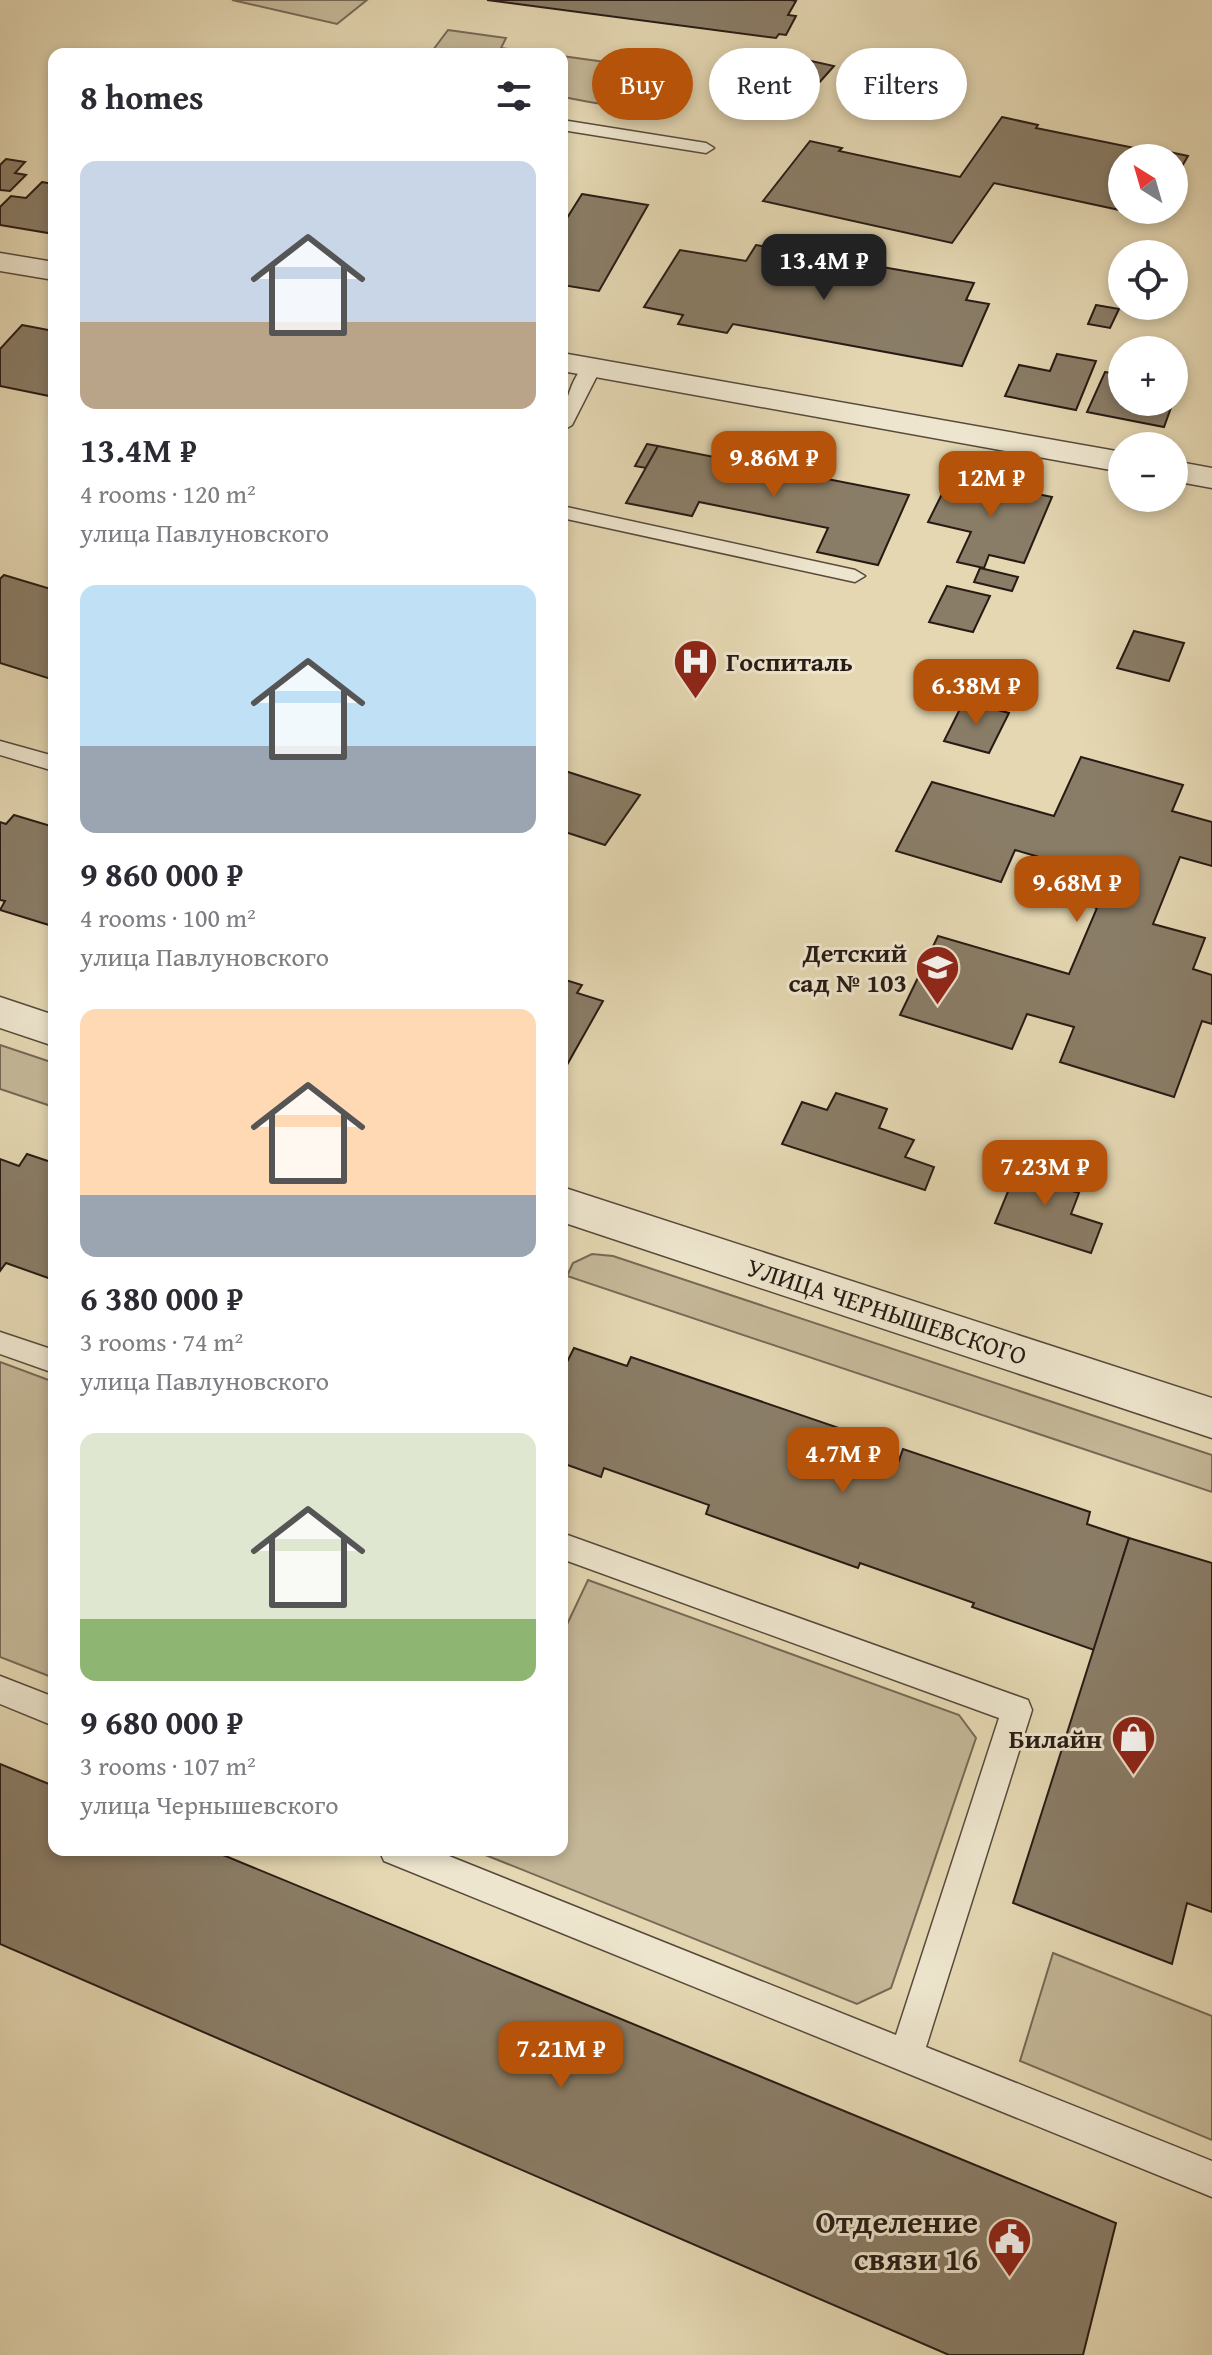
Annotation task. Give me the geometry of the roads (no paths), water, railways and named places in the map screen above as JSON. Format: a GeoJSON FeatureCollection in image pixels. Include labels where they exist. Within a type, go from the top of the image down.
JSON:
{"type":"FeatureCollection","features":[{"type":"Feature","properties":{"kind":"street"},"geometry":{"type":"LineString","coordinates":[[0,262],[48,270]]}},
{"type":"Feature","properties":{"kind":"street"},"geometry":{"type":"LineString","coordinates":[[577,365],[1108,460]]}},
{"type":"Feature","properties":{"kind":"street"},"geometry":{"type":"LineString","coordinates":[[1188,474],[1212,478]]}},
{"type":"Feature","properties":{"kind":"street"},"geometry":{"type":"LineString","coordinates":[[0,1012],[48,1029]]}},
{"type":"Feature","properties":{"kind":"street","name":"УЛИЦА ЧЕРНЫШЕВСКОГО"},"geometry":{"type":"LineString","coordinates":[[568,1213],[1212,1418]]}},
{"type":"Feature","properties":{"kind":"lane"},"geometry":{"type":"LineString","coordinates":[[568,126],[706,148]]}},
{"type":"Feature","properties":{"kind":"lane"},"geometry":{"type":"LineString","coordinates":[[568,401],[577,365]]}},
{"type":"Feature","properties":{"kind":"lane"},"geometry":{"type":"LineString","coordinates":[[568,513],[855,576]]}},
{"type":"Feature","properties":{"kind":"lane"},"geometry":{"type":"LineString","coordinates":[[0,748],[48,762]]}},
{"type":"Feature","properties":{"kind":"lane"},"geometry":{"type":"LineString","coordinates":[[0,1343],[48,1360]]}},
{"type":"Feature","properties":{"kind":"lane"},"geometry":{"type":"LineString","coordinates":[[568,1548],[1017,1710],[906,2056]]}},
{"type":"Feature","properties":{"kind":"lane"},"geometry":{"type":"LineString","coordinates":[[0,1690],[48,1710]]}},
{"type":"Feature","properties":{"kind":"lane"},"geometry":{"type":"LineString","coordinates":[[410,1856],[1212,2179]]}},
{"type":"Feature","properties":{"kind":"place","name":"Госпиталь"},"geometry":{"type":"Point","coordinates":[695,700]}},
{"type":"Feature","properties":{"kind":"place","name":"Детский сад № 103"},"geometry":{"type":"Point","coordinates":[938,1006]}},
{"type":"Feature","properties":{"kind":"place","name":"Билайн"},"geometry":{"type":"Point","coordinates":[1133,1777]}},
{"type":"Feature","properties":{"kind":"place","name":"Отделение связи 16"},"geometry":{"type":"Point","coordinates":[1009,2278]}}]}
